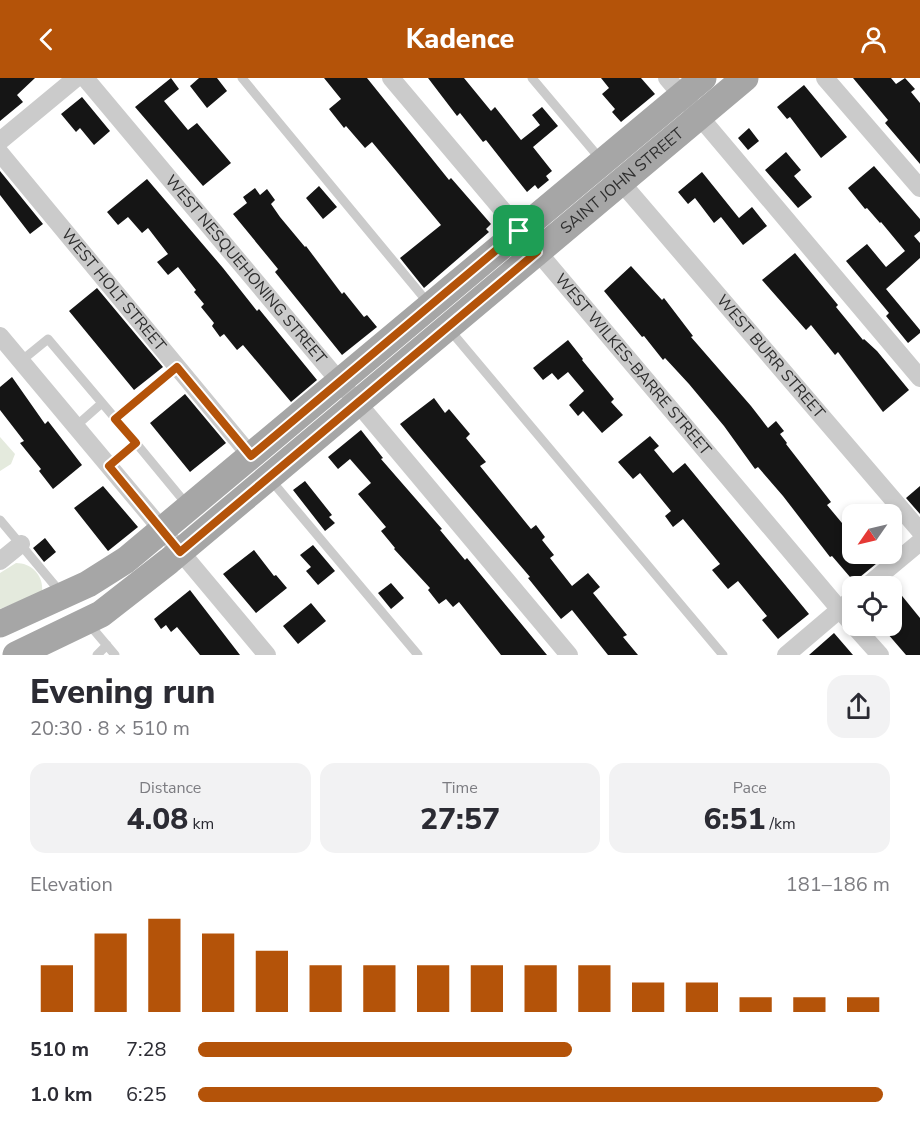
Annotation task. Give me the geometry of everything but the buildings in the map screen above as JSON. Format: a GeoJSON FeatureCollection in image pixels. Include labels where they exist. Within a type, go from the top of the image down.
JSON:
{"type":"FeatureCollection","features":[{"type":"Feature","properties":{"kind":"main road","name":"SAINT JOHN STREET"},"geometry":{"type":"LineString","coordinates":[[0,624],[64,596],[113,569],[163,530],[603,162],[675,87],[703,78]]}},
{"type":"Feature","properties":{"kind":"main road","name":"SAINT JOHN STREET"},"geometry":{"type":"LineString","coordinates":[[16,655],[115,605],[746,78]]}},
{"type":"Feature","properties":{"kind":"street"},"geometry":{"type":"LineString","coordinates":[[0,141],[76,78]]}},
{"type":"Feature","properties":{"kind":"street","name":"WEST NESQUEHONING STREET"},"geometry":{"type":"LineString","coordinates":[[85,78],[569,655]]}},
{"type":"Feature","properties":{"kind":"street","name":"WEST WILKES-BARRE STREET"},"geometry":{"type":"LineString","coordinates":[[391,78],[537,252],[842,599]]}},
{"type":"Feature","properties":{"kind":"street"},"geometry":{"type":"LineString","coordinates":[[825,78],[920,188]]}},
{"type":"Feature","properties":{"kind":"street"},"geometry":{"type":"LineString","coordinates":[[675,87],[920,378]]}},
{"type":"Feature","properties":{"kind":"street","name":"WEST HOLT STREET"},"geometry":{"type":"LineString","coordinates":[[0,153],[251,456]]}},
{"type":"Feature","properties":{"kind":"street","name":"WEST BURR STREET"},"geometry":{"type":"LineString","coordinates":[[621,182],[920,531]]}},
{"type":"Feature","properties":{"kind":"street"},"geometry":{"type":"LineString","coordinates":[[0,336],[267,655]]}},
{"type":"Feature","properties":{"kind":"street"},"geometry":{"type":"LineString","coordinates":[[879,576],[920,542]]}},
{"type":"Feature","properties":{"kind":"street"},"geometry":{"type":"LineString","coordinates":[[0,561],[21,544]]}},
{"type":"Feature","properties":{"kind":"street"},"geometry":{"type":"LineString","coordinates":[[786,655],[842,607]]}},
{"type":"Feature","properties":{"kind":"street","name":"WEST WILKES-BARRE STREET"},"geometry":{"type":"LineString","coordinates":[[863,636],[880,655]]}},
{"type":"Feature","properties":{"kind":"lane"},"geometry":{"type":"LineString","coordinates":[[242,78],[430,306]]}},
{"type":"Feature","properties":{"kind":"lane"},"geometry":{"type":"LineString","coordinates":[[532,78],[603,162]]}},
{"type":"Feature","properties":{"kind":"lane"},"geometry":{"type":"LineString","coordinates":[[447,327],[723,655]]}},
{"type":"Feature","properties":{"kind":"lane"},"geometry":{"type":"LineString","coordinates":[[21,361],[48,339],[189,508]]}},
{"type":"Feature","properties":{"kind":"lane"},"geometry":{"type":"LineString","coordinates":[[115,419],[177,367]]}},
{"type":"Feature","properties":{"kind":"lane"},"geometry":{"type":"LineString","coordinates":[[76,426],[102,403]]}},
{"type":"Feature","properties":{"kind":"lane"},"geometry":{"type":"LineString","coordinates":[[109,466],[136,443]]}},
{"type":"Feature","properties":{"kind":"lane"},"geometry":{"type":"LineString","coordinates":[[269,477],[418,655]]}},
{"type":"Feature","properties":{"kind":"lane"},"geometry":{"type":"LineString","coordinates":[[0,520],[64,596]]}},
{"type":"Feature","properties":{"kind":"lane"},"geometry":{"type":"LineString","coordinates":[[86,621],[115,655]]}},
{"type":"Feature","properties":{"kind":"lane"},"geometry":{"type":"LineString","coordinates":[[97,655],[107,645]]}},
{"type":"Feature","properties":{"kind":"shaded area"},"geometry":{"type":"Polygon","coordinates":[[[0,437],[15,454],[11,464],[0,471],[0,437]]]}},
{"type":"Feature","properties":{"kind":"shaded area"},"geometry":{"type":"Polygon","coordinates":[[[16,563],[27,565],[36,571],[41,581],[42,592],[0,609],[0,573],[16,563]]]}},
{"type":"Feature","properties":{"kind":"route"},"geometry":{"type":"LineString","coordinates":[[519,231],[537,252],[180,552],[109,466],[136,443],[115,419],[177,367],[251,456],[519,231]]}}]}
